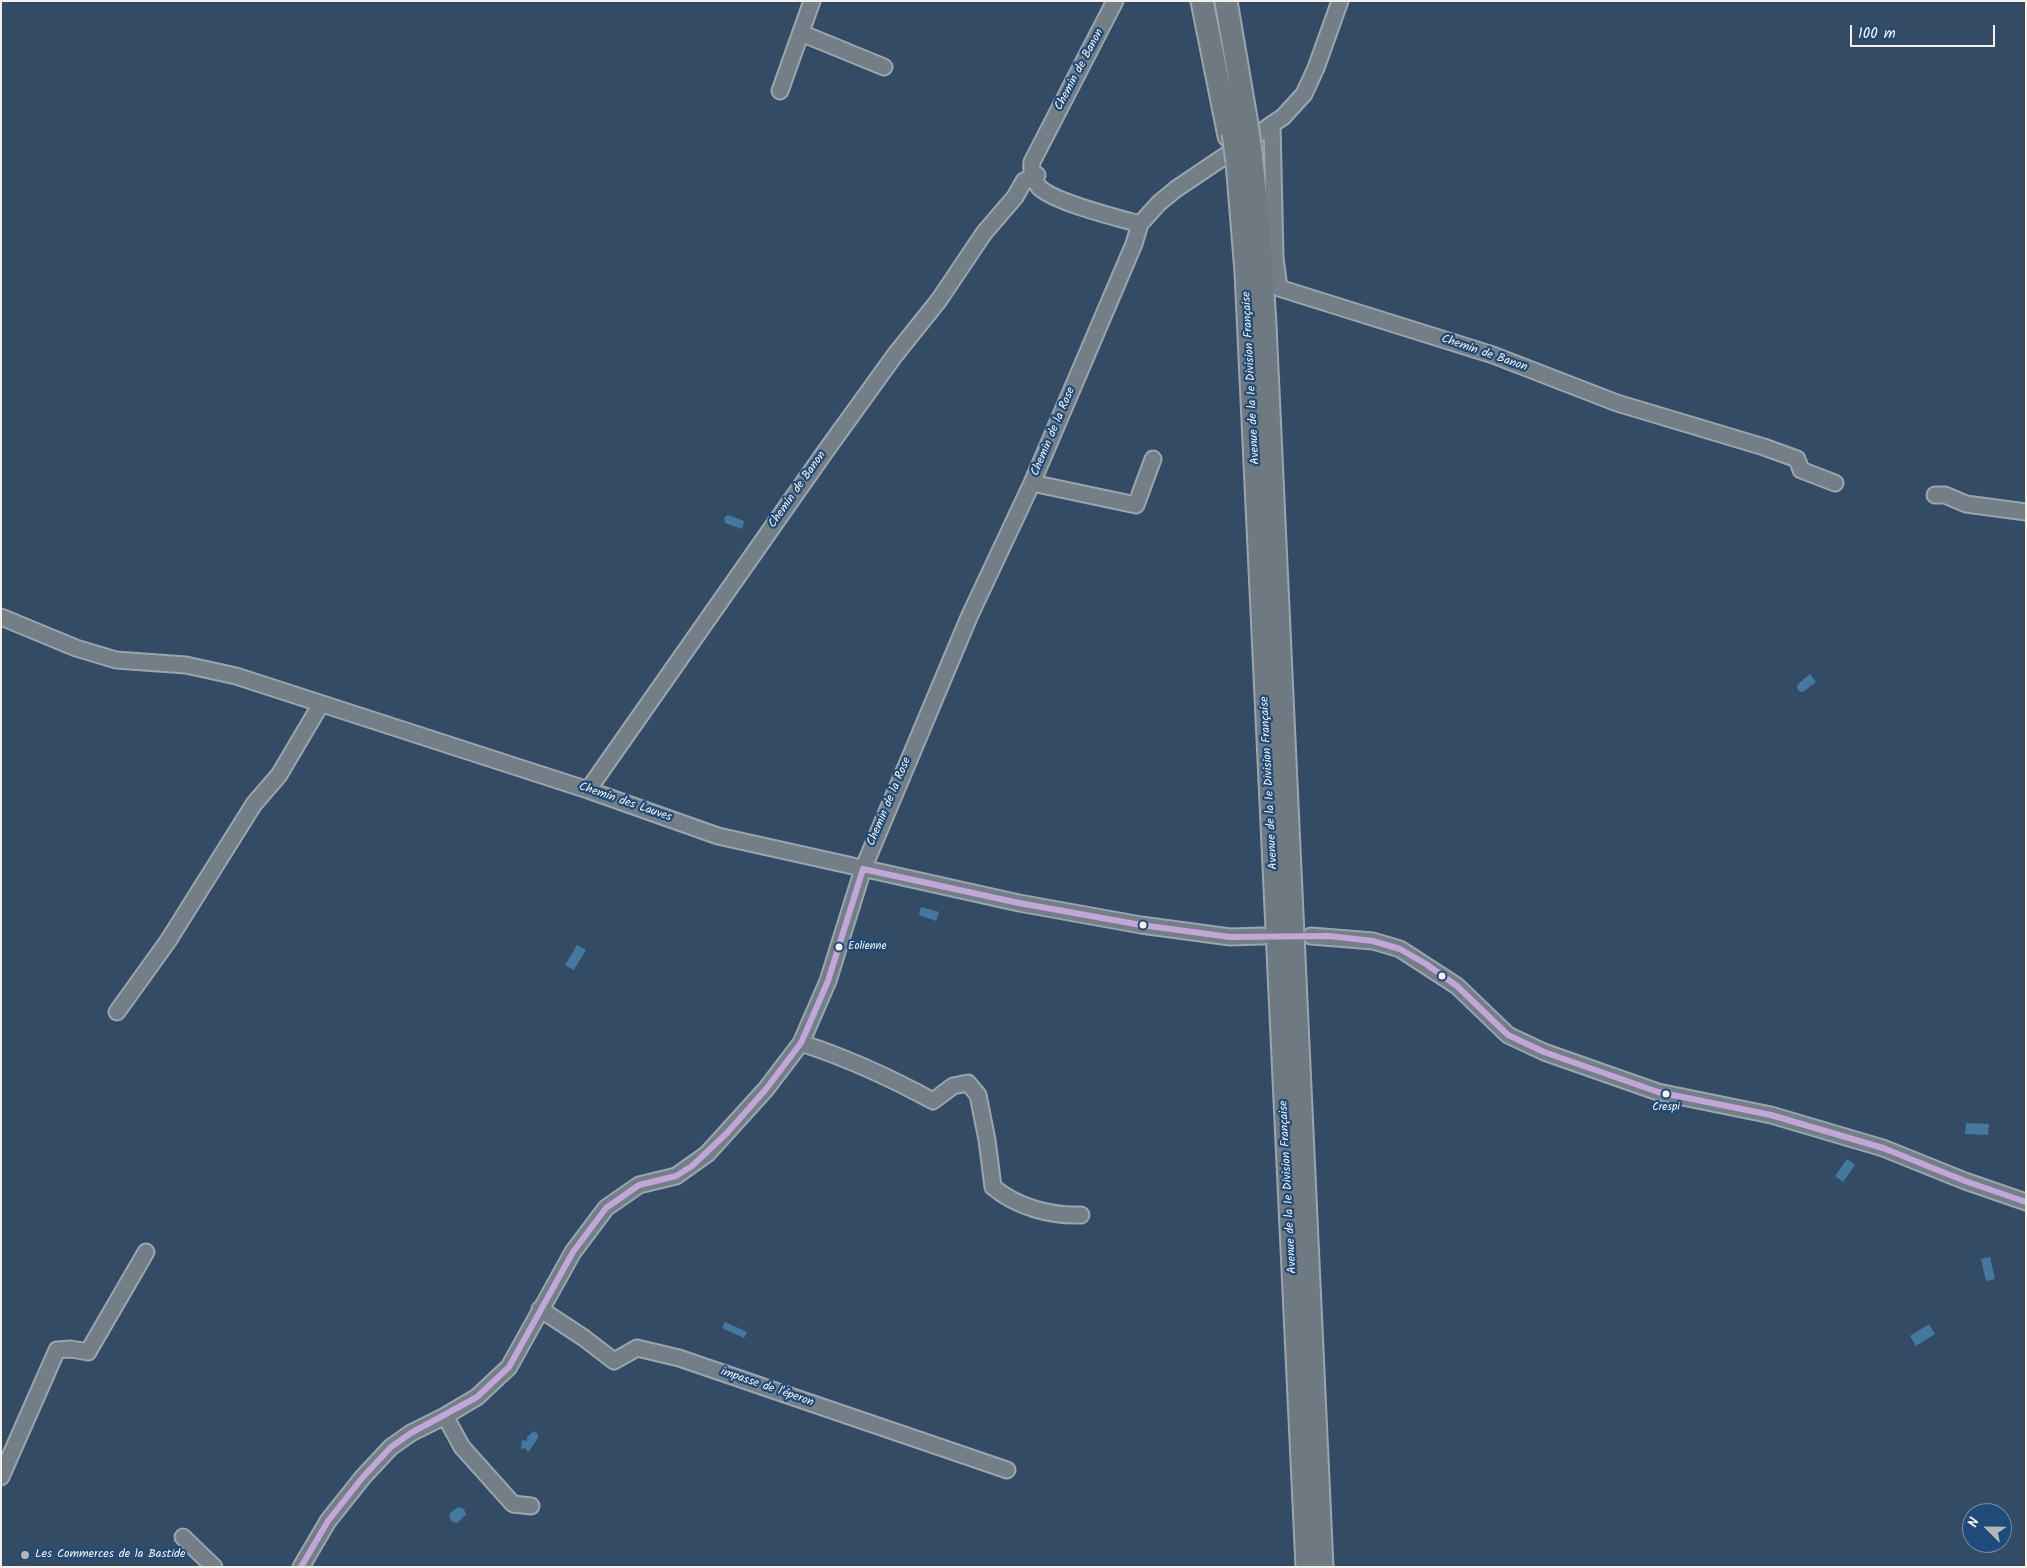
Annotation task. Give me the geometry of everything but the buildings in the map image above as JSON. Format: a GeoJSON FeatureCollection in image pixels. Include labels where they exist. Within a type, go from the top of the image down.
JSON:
{"type":"FeatureCollection","features":[{"type":"Feature","properties":{"kind":"highway"},"geometry":{"type":"LineString","coordinates":[[1202,1],[1236,131]]}},
{"type":"Feature","properties":{"kind":"highway","name":"Avenue de la 1e Division Française"},"geometry":{"type":"LineString","coordinates":[[1210,1],[1241,159],[1259,228],[1322,1567]]}},
{"type":"Feature","properties":{"kind":"highway","name":"Avenue de la 1e Division Française"},"geometry":{"type":"LineString","coordinates":[[1226,1],[1241,83],[1236,131]]}},
{"type":"Feature","properties":{"kind":"highway"},"geometry":{"type":"LineString","coordinates":[[1232,1],[1241,83]]}},
{"type":"Feature","properties":{"kind":"highway","name":"Avenue de la 1e Division Française"},"geometry":{"type":"LineString","coordinates":[[1241,159],[1240,193],[1255,437],[1279,997],[1307,1567]]}},
{"type":"Feature","properties":{"kind":"street"},"geometry":{"type":"LineString","coordinates":[[780,91],[812,1]]}},
{"type":"Feature","properties":{"kind":"street","name":"Chemin de Banon"},"geometry":{"type":"LineString","coordinates":[[1038,181],[1031,172],[1032,162],[1115,1]]}},
{"type":"Feature","properties":{"kind":"street","name":"Chemin de la Rose"},"geometry":{"type":"LineString","coordinates":[[301,1567],[328,1521],[362,1477],[391,1447],[411,1432],[445,1416],[477,1397],[508,1367],[573,1252],[606,1208],[638,1185],[676,1176],[706,1154],[766,1089],[801,1043],[828,981],[863,869],[970,614],[1032,483],[1134,244],[1140,224],[1159,203],[1176,189],[1283,117],[1304,94],[1316,68],[1340,1]]}},
{"type":"Feature","properties":{"kind":"street"},"geometry":{"type":"LineString","coordinates":[[801,33],[884,68]]}},
{"type":"Feature","properties":{"kind":"street","name":"Chemin de Banon"},"geometry":{"type":"LineString","coordinates":[[1272,124],[1275,258],[1279,288],[1493,355],[1617,403],[1764,447],[1797,459],[1801,470],[1835,483]]}},
{"type":"Feature","properties":{"kind":"street","name":"Chemin de Banon"},"geometry":{"type":"LineString","coordinates":[[588,790],[825,452],[895,355],[939,300],[984,233],[1015,197],[1024,181],[1038,181]]}},
{"type":"Feature","properties":{"kind":"street"},"geometry":{"type":"LineString","coordinates":[[1038,181],[1060,199],[1140,224]]}},
{"type":"Feature","properties":{"kind":"street"},"geometry":{"type":"LineString","coordinates":[[1032,483],[1136,505],[1153,459]]}},
{"type":"Feature","properties":{"kind":"street"},"geometry":{"type":"LineString","coordinates":[[1934,495],[1945,496],[1966,504],[2026,512]]}},
{"type":"Feature","properties":{"kind":"street","name":"Chemin des Lauves"},"geometry":{"type":"LineString","coordinates":[[1,617],[76,648],[116,660],[186,665],[236,676],[588,790],[718,836],[1018,902],[1141,925],[1230,937],[1263,936]]}},
{"type":"Feature","properties":{"kind":"street"},"geometry":{"type":"LineString","coordinates":[[117,1012],[168,941],[254,804],[279,776],[321,704]]}},
{"type":"Feature","properties":{"kind":"street"},"geometry":{"type":"LineString","coordinates":[[1311,936],[1373,941],[1400,949],[1426,964],[1457,986],[1508,1035],[1544,1052],[1658,1092],[1771,1115],[1883,1148],[1965,1181],[2026,1202]]}},
{"type":"Feature","properties":{"kind":"street"},"geometry":{"type":"LineString","coordinates":[[801,1043],[829,1052],[900,1083],[933,1101],[953,1086],[968,1084],[978,1095],[987,1140],[993,1187],[1006,1198],[1025,1206],[1064,1216],[1081,1216]]}},
{"type":"Feature","properties":{"kind":"street"},"geometry":{"type":"LineString","coordinates":[[1,1477],[57,1350],[71,1349],[88,1352],[146,1252]]}},
{"type":"Feature","properties":{"kind":"street","name":"impasse de l'éperon"},"geometry":{"type":"LineString","coordinates":[[540,1309],[584,1338],[614,1361],[637,1348],[679,1358],[1006,1470]]}},
{"type":"Feature","properties":{"kind":"street"},"geometry":{"type":"LineString","coordinates":[[445,1416],[462,1448],[513,1504],[531,1506]]}},
{"type":"Feature","properties":{"kind":"street"},"geometry":{"type":"LineString","coordinates":[[183,1537],[214,1567]]}},
{"type":"Feature","properties":{"kind":"water"},"geometry":{"type":"Polygon","coordinates":[[[728,515],[744,521],[742,529],[725,523],[724,518],[728,515]]]}},
{"type":"Feature","properties":{"kind":"water"},"geometry":{"type":"Polygon","coordinates":[[[1810,674],[1816,682],[1803,692],[1800,692],[1797,685],[1810,674]]]}},
{"type":"Feature","properties":{"kind":"water"},"geometry":{"type":"Polygon","coordinates":[[[921,907],[939,912],[936,921],[919,915],[921,907]]]}},
{"type":"Feature","properties":{"kind":"water"},"geometry":{"type":"Polygon","coordinates":[[[577,945],[586,950],[574,970],[565,965],[577,945]]]}},
{"type":"Feature","properties":{"kind":"water"},"geometry":{"type":"Polygon","coordinates":[[[1966,1123],[1989,1124],[1988,1135],[1965,1134],[1966,1123]]]}},
{"type":"Feature","properties":{"kind":"water"},"geometry":{"type":"Polygon","coordinates":[[[1847,1159],[1855,1165],[1843,1182],[1835,1176],[1847,1159]]]}},
{"type":"Feature","properties":{"kind":"water"},"geometry":{"type":"Polygon","coordinates":[[[1990,1257],[1995,1279],[1986,1281],[1981,1259],[1990,1257]]]}},
{"type":"Feature","properties":{"kind":"water"},"geometry":{"type":"Polygon","coordinates":[[[725,1322],[747,1332],[744,1338],[722,1328],[725,1322]]]}},
{"type":"Feature","properties":{"kind":"water"},"geometry":{"type":"Polygon","coordinates":[[[1929,1324],[1935,1334],[1916,1346],[1910,1336],[1929,1324]]]}},
{"type":"Feature","properties":{"kind":"water"},"geometry":{"type":"Polygon","coordinates":[[[534,1431],[538,1434],[538,1438],[532,1447],[528,1452],[525,1448],[521,1449],[522,1440],[527,1441],[527,1437],[534,1431]]]}},
{"type":"Feature","properties":{"kind":"water"},"geometry":{"type":"Polygon","coordinates":[[[458,1507],[464,1509],[466,1515],[457,1523],[451,1521],[449,1514],[458,1507]]]}},
{"type":"Feature","properties":{"kind":"transit line"},"geometry":{"type":"LineString","coordinates":[[863,869],[1019,903],[1141,925],[1230,937],[1329,936],[1373,941],[1400,949],[1426,964],[1457,986],[1508,1035],[1544,1052],[1658,1092],[1771,1115],[1883,1148],[1965,1181],[2026,1202]]}},
{"type":"Feature","properties":{"kind":"transit line"},"geometry":{"type":"LineString","coordinates":[[301,1567],[328,1521],[363,1477],[391,1447],[411,1433],[477,1397],[509,1367],[573,1252],[606,1208],[639,1185],[676,1176],[692,1166],[727,1133],[766,1089],[801,1043],[828,981],[863,869]]}},
{"type":"Feature","properties":{"kind":"place","name":"Eolienne"},"geometry":{"type":"Point","coordinates":[839,947]}},
{"type":"Feature","properties":{"kind":"place","name":"Crespi"},"geometry":{"type":"Point","coordinates":[1666,1094]}},
{"type":"Feature","properties":{"kind":"place","name":"Les Commerces de la Bastide"},"geometry":{"type":"Point","coordinates":[25,1555]}}]}
